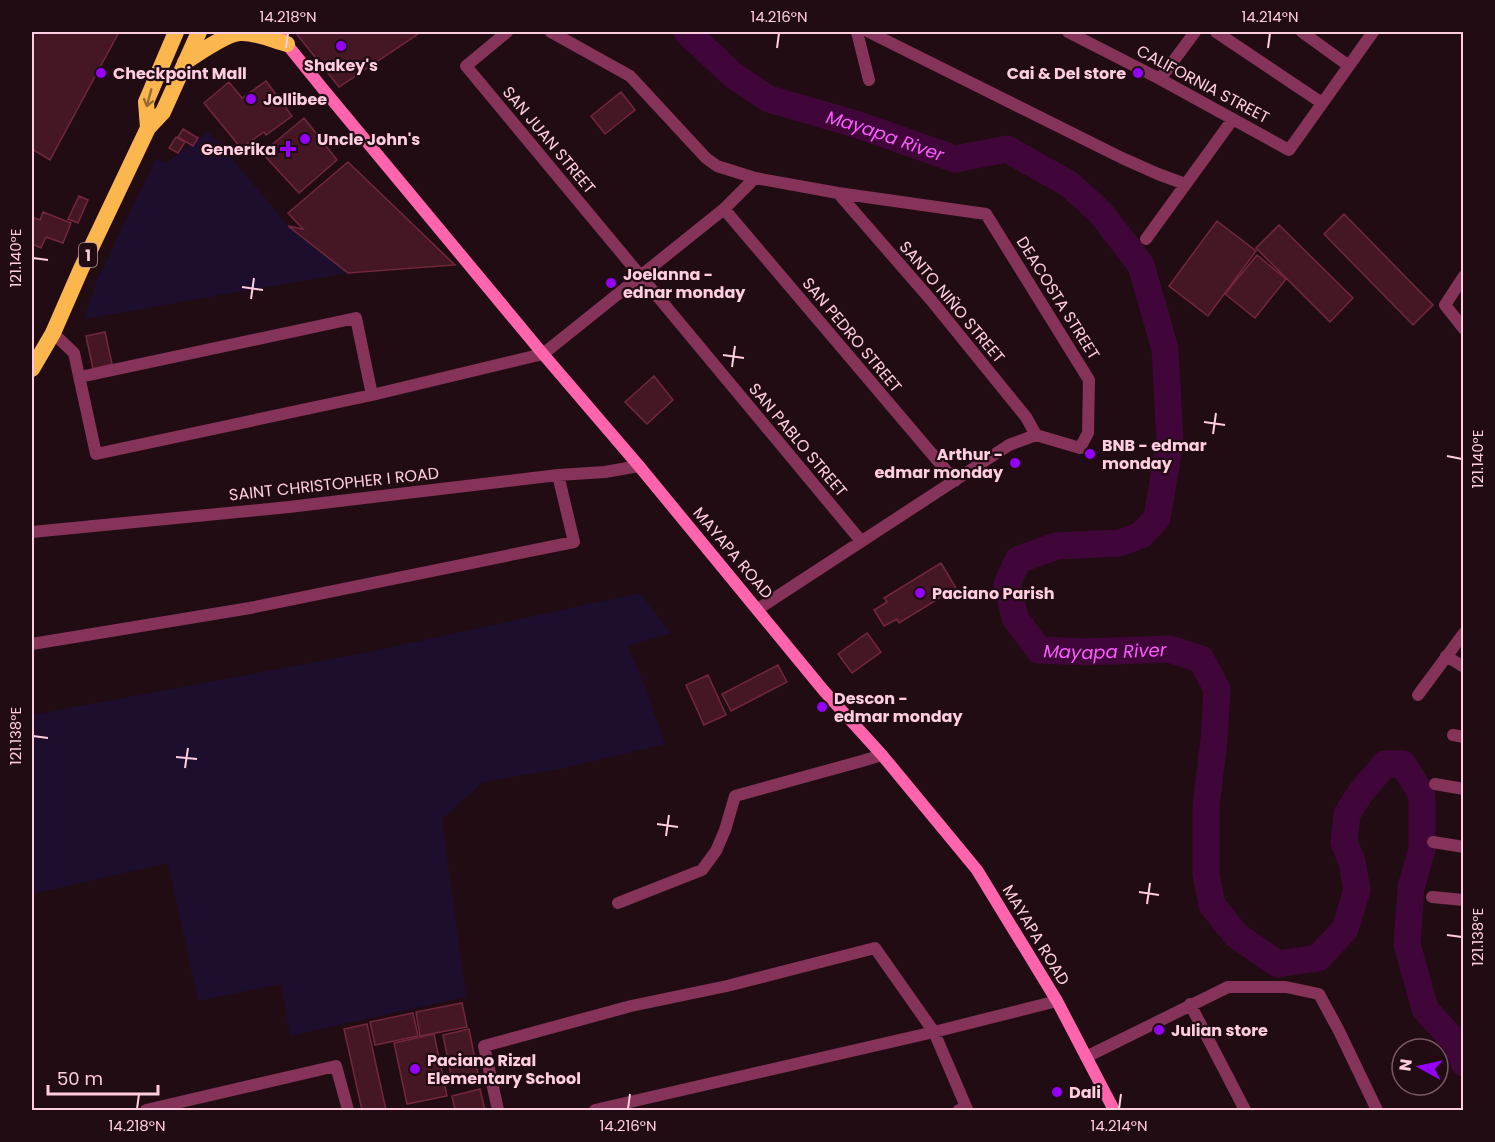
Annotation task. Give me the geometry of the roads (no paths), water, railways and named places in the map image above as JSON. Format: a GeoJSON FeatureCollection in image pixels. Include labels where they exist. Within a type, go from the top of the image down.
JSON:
{"type":"FeatureCollection","features":[{"type":"Feature","properties":{"kind":"highway","name":"1"},"geometry":{"type":"LineString","coordinates":[[148,128],[146,102],[176,32]]}},
{"type":"Feature","properties":{"kind":"highway","name":"1"},"geometry":{"type":"LineString","coordinates":[[32,369],[53,333],[148,128],[163,111],[199,32]]}},
{"type":"Feature","properties":{"kind":"highway"},"geometry":{"type":"LineString","coordinates":[[185,62],[236,33],[282,36]]}},
{"type":"Feature","properties":{"kind":"main road","name":"MAYAPA ROAD"},"geometry":{"type":"LineString","coordinates":[[266,32],[282,36],[323,89],[543,354],[977,870],[1057,1001],[1113,1110]]}},
{"type":"Feature","properties":{"kind":"street","name":"SAN JUAN STREET"},"geometry":{"type":"LineString","coordinates":[[507,32],[466,66],[641,276]]}},
{"type":"Feature","properties":{"kind":"street"},"geometry":{"type":"LineString","coordinates":[[53,333],[74,353],[96,454],[372,395],[543,354],[724,209],[755,178],[717,166],[706,158],[630,76],[551,32]]}},
{"type":"Feature","properties":{"kind":"street"},"geometry":{"type":"LineString","coordinates":[[857,32],[869,80]]}},
{"type":"Feature","properties":{"kind":"street"},"geometry":{"type":"LineString","coordinates":[[869,32],[1122,158],[1185,184]]}},
{"type":"Feature","properties":{"kind":"street"},"geometry":{"type":"LineString","coordinates":[[1216,32],[1322,103],[1373,32]]}},
{"type":"Feature","properties":{"kind":"street"},"geometry":{"type":"LineString","coordinates":[[1302,32],[1349,66]]}},
{"type":"Feature","properties":{"kind":"street","name":"CALIFORNIA STREET"},"geometry":{"type":"LineString","coordinates":[[1075,33],[1289,150],[1322,103]]}},
{"type":"Feature","properties":{"kind":"street"},"geometry":{"type":"LineString","coordinates":[[1160,79],[1191,33]]}},
{"type":"Feature","properties":{"kind":"street"},"geometry":{"type":"LineString","coordinates":[[1146,239],[1233,119]]}},
{"type":"Feature","properties":{"kind":"street","name":"DEACOSTA STREET"},"geometry":{"type":"LineString","coordinates":[[755,178],[838,193],[986,214],[1089,380],[1088,433],[1080,447],[1036,435]]}},
{"type":"Feature","properties":{"kind":"street","name":"SANTO NIÑO STREET"},"geometry":{"type":"LineString","coordinates":[[838,193],[931,300],[1026,417],[1036,435]]}},
{"type":"Feature","properties":{"kind":"street","name":"SAN PEDRO STREET"},"geometry":{"type":"LineString","coordinates":[[724,209],[955,481]]}},
{"type":"Feature","properties":{"kind":"street","name":"SAN PABLO STREET"},"geometry":{"type":"LineString","coordinates":[[641,276],[861,541]]}},
{"type":"Feature","properties":{"kind":"street"},"geometry":{"type":"LineString","coordinates":[[1464,276],[1444,305],[1464,329]]}},
{"type":"Feature","properties":{"kind":"street"},"geometry":{"type":"LineString","coordinates":[[80,377],[356,318],[372,395]]}},
{"type":"Feature","properties":{"kind":"street"},"geometry":{"type":"LineString","coordinates":[[758,609],[1009,445],[1036,435]]}},
{"type":"Feature","properties":{"kind":"street","name":"SAINT CHRISTOPHER I ROAD"},"geometry":{"type":"LineString","coordinates":[[32,532],[289,507],[558,475],[605,472],[639,466]]}},
{"type":"Feature","properties":{"kind":"street"},"geometry":{"type":"LineString","coordinates":[[32,644],[250,608],[574,542],[558,475]]}},
{"type":"Feature","properties":{"kind":"street"},"geometry":{"type":"LineString","coordinates":[[1418,695],[1464,633]]}},
{"type":"Feature","properties":{"kind":"street"},"geometry":{"type":"LineString","coordinates":[[1446,656],[1464,667]]}},
{"type":"Feature","properties":{"kind":"street"},"geometry":{"type":"LineString","coordinates":[[618,903],[702,870],[716,852],[735,796],[882,755]]}},
{"type":"Feature","properties":{"kind":"street"},"geometry":{"type":"LineString","coordinates":[[1435,784],[1464,789]]}},
{"type":"Feature","properties":{"kind":"street"},"geometry":{"type":"LineString","coordinates":[[1433,842],[1464,847]]}},
{"type":"Feature","properties":{"kind":"street"},"geometry":{"type":"LineString","coordinates":[[1432,897],[1464,900]]}},
{"type":"Feature","properties":{"kind":"street"},"geometry":{"type":"LineString","coordinates":[[498,1110],[484,1047],[632,1006],[727,986],[875,948],[934,1032],[963,1110]]}},
{"type":"Feature","properties":{"kind":"street"},"geometry":{"type":"LineString","coordinates":[[1086,1057],[1228,987],[1286,987],[1319,994],[1377,1110]]}},
{"type":"Feature","properties":{"kind":"street"},"geometry":{"type":"LineString","coordinates":[[595,1110],[934,1032],[1057,1001]]}},
{"type":"Feature","properties":{"kind":"street"},"geometry":{"type":"LineString","coordinates":[[1190,1004],[1245,1110]]}},
{"type":"Feature","properties":{"kind":"street"},"geometry":{"type":"LineString","coordinates":[[146,1110],[336,1066],[348,1110]]}},
{"type":"Feature","properties":{"kind":"waterway","name":"Mayapa River"},"geometry":{"type":"LineString","coordinates":[[687,32],[734,76],[769,99],[859,125],[955,159],[1007,149],[1069,184],[1100,212],[1141,265],[1165,349],[1170,441],[1157,518],[1141,535],[1120,543],[1056,546],[1018,560],[1007,584],[1015,618],[1039,650],[1086,652],[1169,649],[1201,659],[1217,689],[1214,740],[1206,805],[1206,874],[1212,905],[1236,935],[1278,964],[1318,958],[1345,929],[1357,890],[1352,862],[1344,842],[1347,814],[1361,792],[1385,764],[1403,764],[1422,795],[1422,850],[1411,887],[1407,944],[1425,1009],[1457,1044],[1464,1063]]}},
{"type":"Feature","properties":{"kind":"place","name":"Shakey's"},"geometry":{"type":"Point","coordinates":[341,46]}},
{"type":"Feature","properties":{"kind":"place","name":"Checkpoint Mall"},"geometry":{"type":"Point","coordinates":[101,73]}},
{"type":"Feature","properties":{"kind":"place","name":"Cai & Del store"},"geometry":{"type":"Point","coordinates":[1138,73]}},
{"type":"Feature","properties":{"kind":"place","name":"Jollibee"},"geometry":{"type":"Point","coordinates":[251,99]}},
{"type":"Feature","properties":{"kind":"place","name":"Uncle John's"},"geometry":{"type":"Point","coordinates":[305,139]}},
{"type":"Feature","properties":{"kind":"place","name":"Generika"},"geometry":{"type":"Point","coordinates":[288,149]}},
{"type":"Feature","properties":{"kind":"place","name":"Joelanna - ednar monday"},"geometry":{"type":"Point","coordinates":[611,283]}},
{"type":"Feature","properties":{"kind":"place","name":"BNB - edmar monday"},"geometry":{"type":"Point","coordinates":[1090,454]}},
{"type":"Feature","properties":{"kind":"place","name":"Arthur - edmar monday"},"geometry":{"type":"Point","coordinates":[1015,463]}},
{"type":"Feature","properties":{"kind":"place","name":"Paciano Parish"},"geometry":{"type":"Point","coordinates":[920,593]}},
{"type":"Feature","properties":{"kind":"place","name":"Descon - edmar monday"},"geometry":{"type":"Point","coordinates":[822,707]}},
{"type":"Feature","properties":{"kind":"place","name":"Julian store"},"geometry":{"type":"Point","coordinates":[1159,1030]}},
{"type":"Feature","properties":{"kind":"place","name":"Paciano Rizal Elementary School"},"geometry":{"type":"Point","coordinates":[415,1069]}},
{"type":"Feature","properties":{"kind":"place","name":"Dali"},"geometry":{"type":"Point","coordinates":[1057,1092]}}]}
